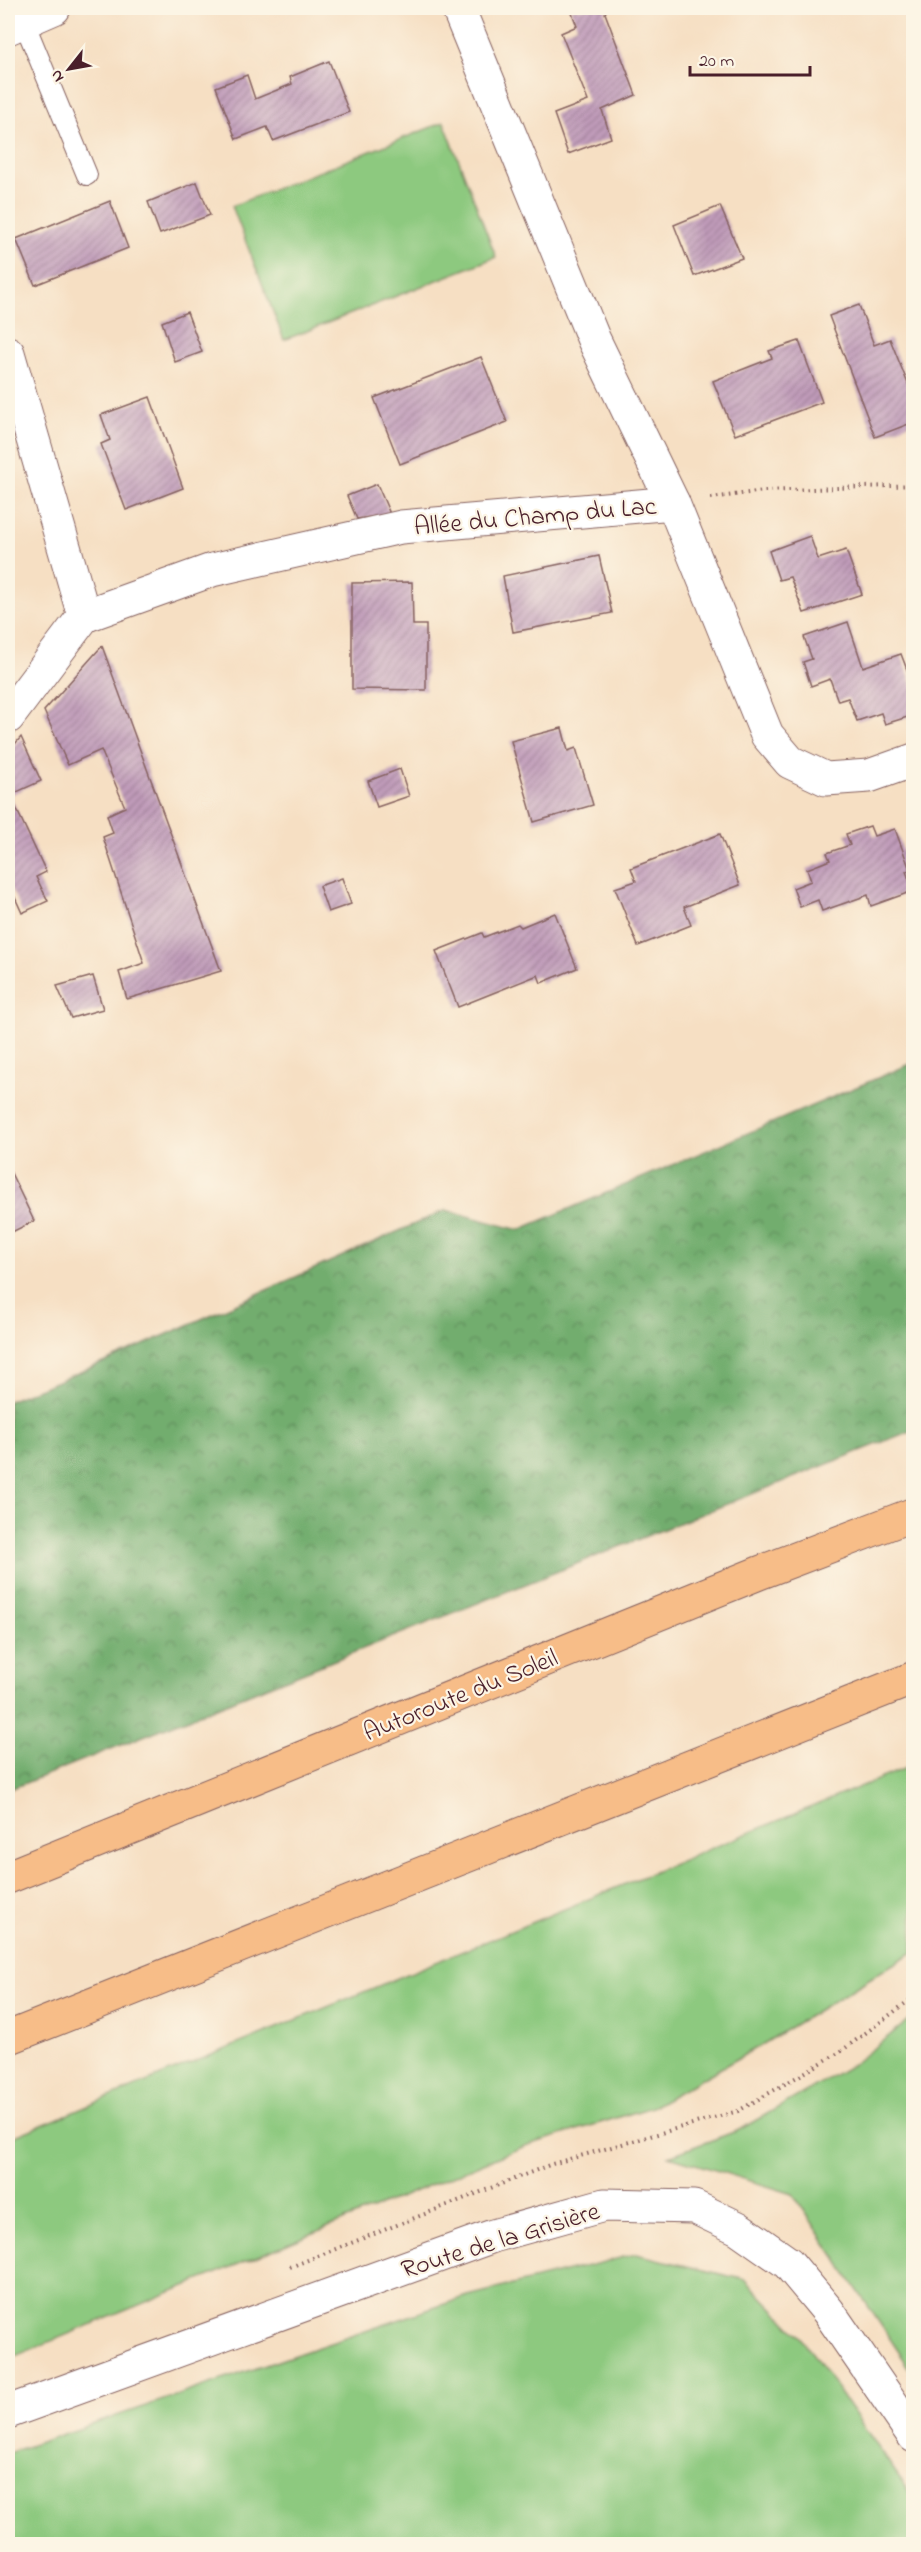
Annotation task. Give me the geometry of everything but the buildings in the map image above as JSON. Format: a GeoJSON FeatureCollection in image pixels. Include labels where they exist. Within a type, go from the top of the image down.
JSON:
{"type":"FeatureCollection","features":[{"type":"Feature","properties":{"kind":"highway","name":"Autoroute du Soleil"},"geometry":{"type":"LineString","coordinates":[[8,1877],[759,1573],[914,1514]]}},
{"type":"Feature","properties":{"kind":"highway"},"geometry":{"type":"LineString","coordinates":[[8,2038],[914,1678]]}},
{"type":"Feature","properties":{"kind":"street"},"geometry":{"type":"LineString","coordinates":[[16,25],[54,8]]}},
{"type":"Feature","properties":{"kind":"street","name":"Allée du Champ du Lac"},"geometry":{"type":"LineString","coordinates":[[84,616],[212,570],[401,527],[674,503],[594,340],[458,8]]}},
{"type":"Feature","properties":{"kind":"street"},"geometry":{"type":"LineString","coordinates":[[8,353],[84,616],[8,717]]}},
{"type":"Feature","properties":{"kind":"street"},"geometry":{"type":"LineString","coordinates":[[674,503],[767,735],[789,762],[826,779],[869,776],[914,760]]}},
{"type":"Feature","properties":{"kind":"street","name":"Route de la Grisière"},"geometry":{"type":"LineString","coordinates":[[8,2412],[493,2236],[604,2205],[694,2207],[738,2228],[788,2263],[828,2312],[914,2436]]}},
{"type":"Feature","properties":{"kind":"lane"},"geometry":{"type":"LineString","coordinates":[[16,25],[87,175]]}},
{"type":"Feature","properties":{"kind":"path"},"geometry":{"type":"LineString","coordinates":[[674,503],[764,491],[914,485]]}},
{"type":"Feature","properties":{"kind":"path"},"geometry":{"type":"LineString","coordinates":[[285,2269],[552,2164],[738,2111],[840,2052],[914,1997]]}},
{"type":"Feature","properties":{"kind":"green space"},"geometry":{"type":"Polygon","coordinates":[[[444,122],[496,257],[284,340],[232,206],[444,122]]]}},
{"type":"Feature","properties":{"kind":"green space"},"geometry":{"type":"Polygon","coordinates":[[[913,1063],[913,1430],[8,1790],[8,1401],[105,1362],[446,1210],[519,1230],[913,1063]]]}},
{"type":"Feature","properties":{"kind":"green space"},"geometry":{"type":"Polygon","coordinates":[[[913,1765],[913,1952],[760,2046],[652,2107],[525,2146],[8,2359],[8,2139],[913,1765]]]}},
{"type":"Feature","properties":{"kind":"green space"},"geometry":{"type":"Polygon","coordinates":[[[913,2017],[913,2373],[793,2194],[669,2156],[739,2130],[852,2065],[913,2017]]]}},
{"type":"Feature","properties":{"kind":"green space"},"geometry":{"type":"Polygon","coordinates":[[[636,2254],[746,2280],[801,2337],[913,2497],[913,2544],[8,2544],[8,2453],[468,2296],[636,2254]]]}}]}
